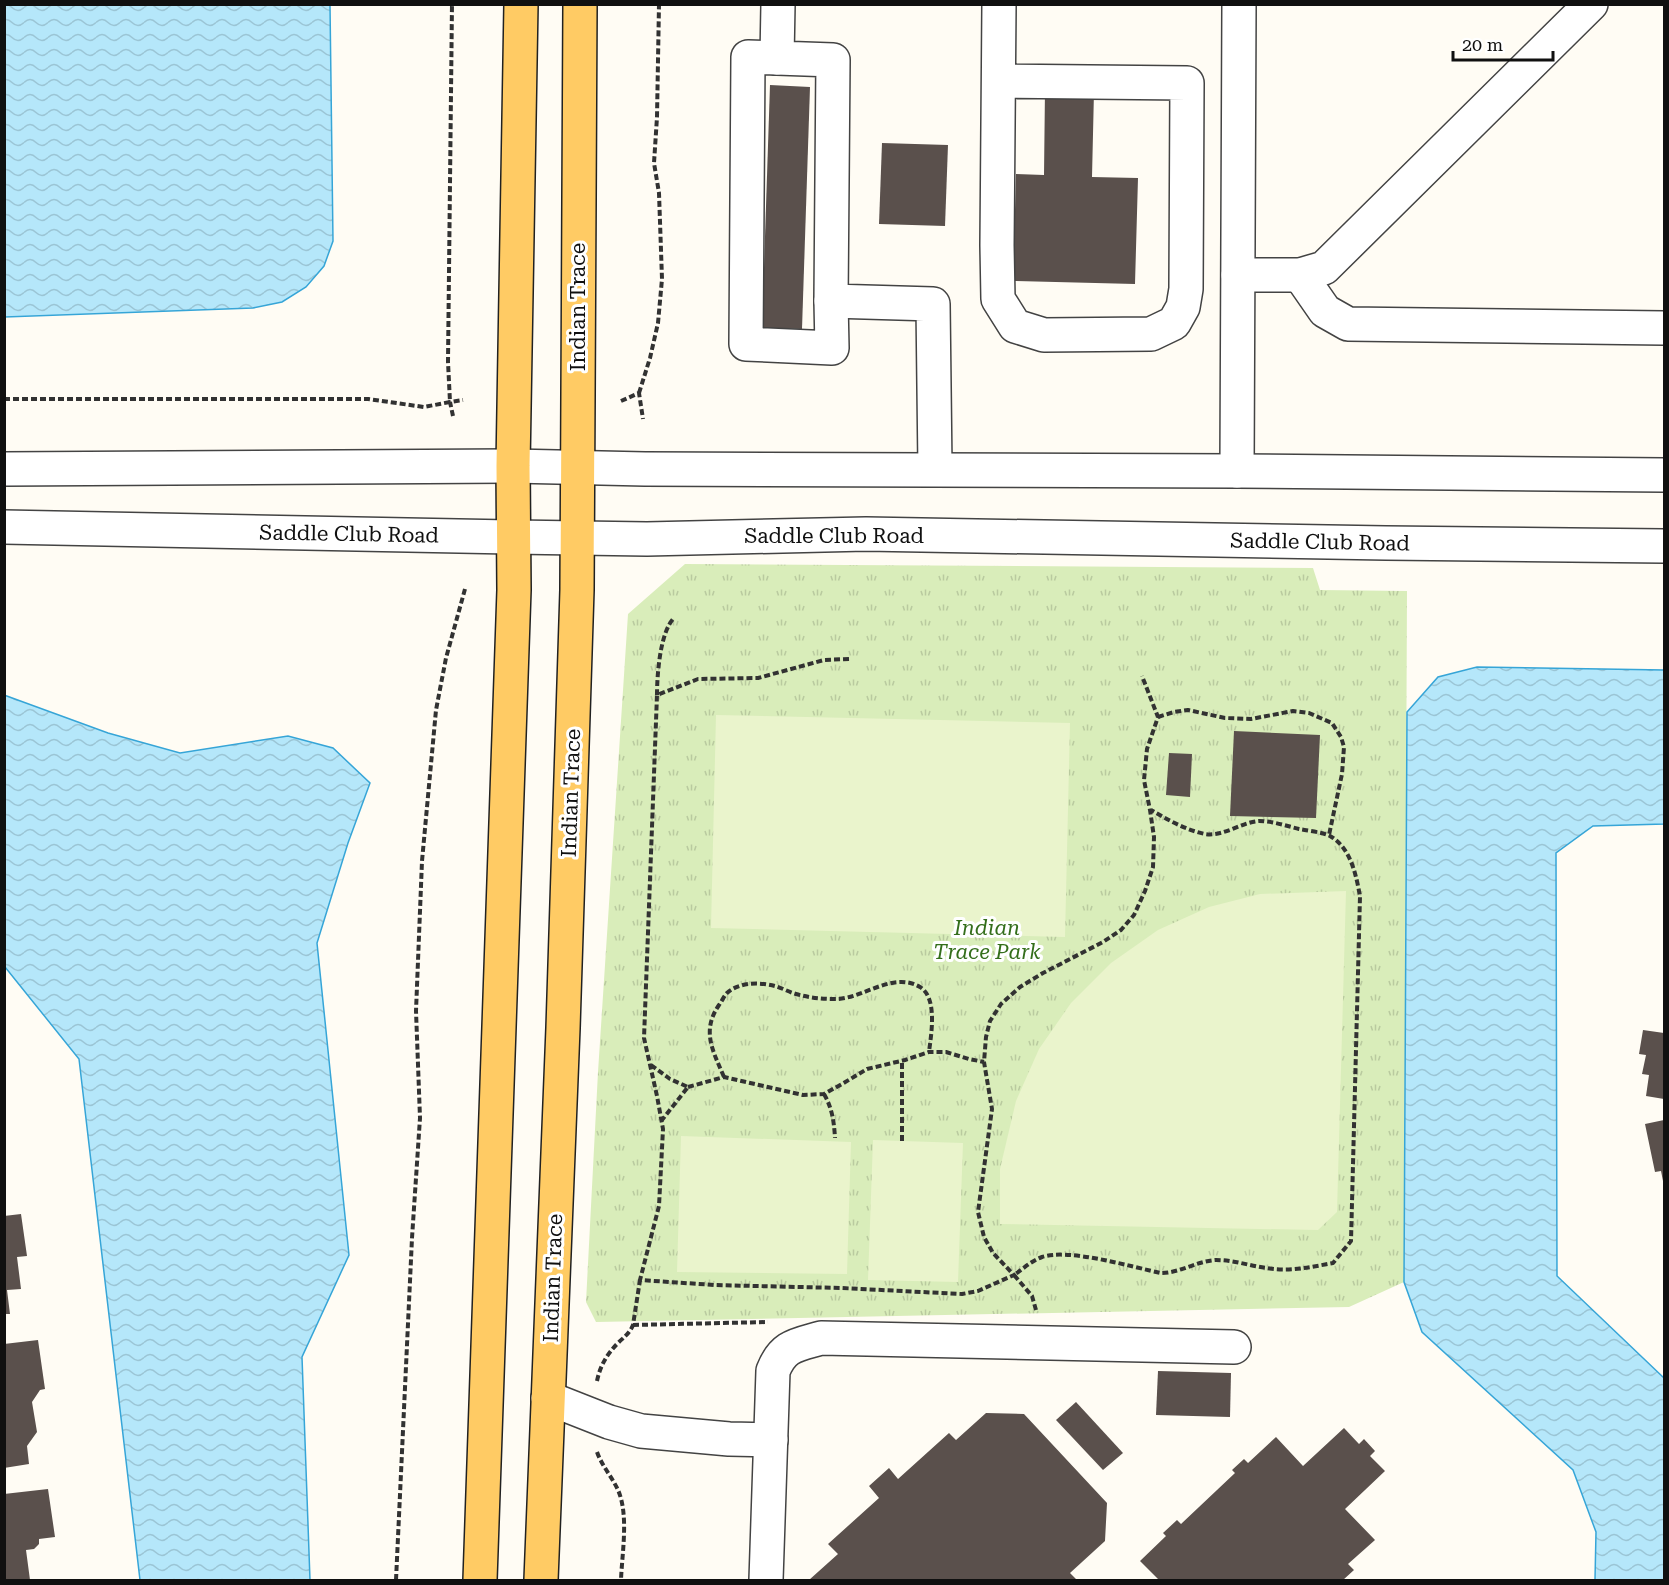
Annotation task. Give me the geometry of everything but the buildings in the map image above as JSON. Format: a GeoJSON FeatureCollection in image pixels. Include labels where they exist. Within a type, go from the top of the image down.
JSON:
{"type":"FeatureCollection","features":[{"type":"Feature","properties":{"kind":"main road"},"geometry":{"type":"LineString","coordinates":[[480,1581],[513,614],[520,4]]}},
{"type":"Feature","properties":{"kind":"main road","name":"Indian Trace"},"geometry":{"type":"LineString","coordinates":[[541,1581],[564,1028],[576,614],[580,4]]}},
{"type":"Feature","properties":{"kind":"street"},"geometry":{"type":"LineString","coordinates":[[777,58],[778,4]]}},
{"type":"Feature","properties":{"kind":"street"},"geometry":{"type":"LineString","coordinates":[[999,4],[998,299],[1015,326],[1044,335],[1151,334],[1174,323],[1183,307],[1186,289],[1186,84],[999,81]]}},
{"type":"Feature","properties":{"kind":"street"},"geometry":{"type":"LineString","coordinates":[[1237,471],[1239,4]]}},
{"type":"Feature","properties":{"kind":"street"},"geometry":{"type":"LineString","coordinates":[[1238,275],[1300,275],[1324,268],[1591,4]]}},
{"type":"Feature","properties":{"kind":"street"},"geometry":{"type":"LineString","coordinates":[[748,57],[833,60],[831,301],[832,348],[746,344],[748,57]]}},
{"type":"Feature","properties":{"kind":"street"},"geometry":{"type":"LineString","coordinates":[[1300,275],[1324,311],[1348,324],[1665,328]]}},
{"type":"Feature","properties":{"kind":"street"},"geometry":{"type":"LineString","coordinates":[[831,301],[933,304],[935,469]]}},
{"type":"Feature","properties":{"kind":"street"},"geometry":{"type":"LineString","coordinates":[[4,469],[513,466],[1665,475]]}},
{"type":"Feature","properties":{"kind":"street","name":"Saddle Club Road"},"geometry":{"type":"LineString","coordinates":[[4,527],[577,538],[866,534],[1665,546]]}},
{"type":"Feature","properties":{"kind":"street"},"geometry":{"type":"LineString","coordinates":[[766,1581],[773,1371],[778,1359],[792,1346],[821,1338],[1234,1347]]}},
{"type":"Feature","properties":{"kind":"street"},"geometry":{"type":"LineString","coordinates":[[548,1398],[609,1422],[641,1431],[729,1439],[771,1440]]}},
{"type":"Feature","properties":{"kind":"path"},"geometry":{"type":"LineString","coordinates":[[453,4],[448,350],[450,402],[453,416]]}},
{"type":"Feature","properties":{"kind":"path"},"geometry":{"type":"LineString","coordinates":[[643,418],[639,393],[658,323],[662,279],[659,193],[654,163],[659,4]]}},
{"type":"Feature","properties":{"kind":"path"},"geometry":{"type":"LineString","coordinates":[[621,401],[639,393]]}},
{"type":"Feature","properties":{"kind":"path"},"geometry":{"type":"LineString","coordinates":[[4,399],[368,399],[424,407],[463,400]]}},
{"type":"Feature","properties":{"kind":"path"},"geometry":{"type":"LineString","coordinates":[[396,1581],[411,1249],[420,1118],[416,1011],[422,861],[436,710],[446,658],[465,589]]}},
{"type":"Feature","properties":{"kind":"path"},"geometry":{"type":"LineString","coordinates":[[597,1387],[601,1367],[607,1356],[631,1331],[640,1280],[658,1206],[663,1129],[644,1038],[659,660],[668,628],[674,618]]}},
{"type":"Feature","properties":{"kind":"path"},"geometry":{"type":"LineString","coordinates":[[657,695],[698,679],[758,678],[824,660],[849,659]]}},
{"type":"Feature","properties":{"kind":"path"},"geometry":{"type":"LineString","coordinates":[[1035,1317],[1036,1309],[1032,1296],[993,1253],[984,1237],[978,1212],[992,1109],[984,1062],[986,1037],[990,1021],[1001,1004],[1020,987],[1121,930],[1134,915],[1145,891],[1153,867],[1154,837],[1144,780],[1147,749],[1158,717],[1142,676]]}},
{"type":"Feature","properties":{"kind":"path"},"geometry":{"type":"LineString","coordinates":[[1158,717],[1188,710],[1225,718],[1251,719],[1293,711],[1310,713],[1332,723],[1344,747],[1342,774],[1329,835]]}},
{"type":"Feature","properties":{"kind":"path"},"geometry":{"type":"LineString","coordinates":[[640,1280],[962,1294],[978,1292],[1014,1275],[1043,1257],[1057,1254],[1077,1255],[1161,1274],[1213,1260],[1231,1261],[1269,1269],[1296,1269],[1333,1263],[1351,1240],[1360,896],[1355,872],[1345,850],[1329,835],[1258,821],[1208,834],[1183,827],[1150,810]]}},
{"type":"Feature","properties":{"kind":"path"},"geometry":{"type":"LineString","coordinates":[[724,1077],[709,1041],[715,1010],[727,993],[738,987],[754,984],[774,986],[813,998],[839,999],[857,996],[894,982],[908,982],[922,988],[929,998],[932,1014],[929,1052]]}},
{"type":"Feature","properties":{"kind":"path"},"geometry":{"type":"LineString","coordinates":[[662,1121],[688,1087],[724,1077],[803,1095],[824,1094],[867,1069],[929,1052],[946,1052],[984,1062]]}},
{"type":"Feature","properties":{"kind":"path"},"geometry":{"type":"LineString","coordinates":[[902,1061],[902,1141]]}},
{"type":"Feature","properties":{"kind":"path"},"geometry":{"type":"LineString","coordinates":[[650,1064],[670,1079],[688,1087]]}},
{"type":"Feature","properties":{"kind":"path"},"geometry":{"type":"LineString","coordinates":[[824,1094],[832,1111],[835,1138]]}},
{"type":"Feature","properties":{"kind":"path"},"geometry":{"type":"LineString","coordinates":[[633,1325],[769,1322]]}},
{"type":"Feature","properties":{"kind":"path"},"geometry":{"type":"LineString","coordinates":[[596,1450],[622,1504],[621,1581]]}},
{"type":"Feature","properties":{"kind":"green space","name":"Indian Trace Park"},"geometry":{"type":"Polygon","coordinates":[[[685,564],[1313,568],[1320,590],[1407,591],[1404,1282],[1349,1307],[596,1322],[586,1302],[598,1072],[628,614],[685,564]]]}},
{"type":"Feature","properties":{"kind":"green space"},"geometry":{"type":"Polygon","coordinates":[[[716,715],[1070,723],[1065,937],[711,928],[716,715]]]}},
{"type":"Feature","properties":{"kind":"green space"},"geometry":{"type":"Polygon","coordinates":[[[1346,891],[1337,1212],[1318,1230],[1000,1224],[1000,1169],[1016,1101],[1039,1049],[1071,1003],[1111,963],[1158,930],[1209,907],[1260,894],[1346,891]]]}},
{"type":"Feature","properties":{"kind":"green space"},"geometry":{"type":"Polygon","coordinates":[[[681,1136],[851,1142],[847,1274],[677,1272],[681,1136]]]}},
{"type":"Feature","properties":{"kind":"green space"},"geometry":{"type":"Polygon","coordinates":[[[873,1140],[963,1143],[958,1282],[868,1280],[873,1140]]]}},
{"type":"Feature","properties":{"kind":"water"},"geometry":{"type":"Polygon","coordinates":[[[4,5],[330,5],[333,241],[324,266],[306,287],[282,302],[253,308],[5,317],[4,5]]]}},
{"type":"Feature","properties":{"kind":"water"},"geometry":{"type":"Polygon","coordinates":[[[1477,667],[1664,670],[1664,824],[1593,826],[1556,853],[1557,1276],[1664,1378],[1664,1580],[1595,1580],[1596,1532],[1573,1470],[1422,1332],[1404,1282],[1407,712],[1438,677],[1477,667]]]}},
{"type":"Feature","properties":{"kind":"water"},"geometry":{"type":"Polygon","coordinates":[[[4,695],[108,733],[180,753],[288,736],[333,748],[370,783],[348,843],[317,943],[349,1255],[302,1357],[310,1580],[140,1580],[79,1059],[5,967],[4,695]]]}}]}
